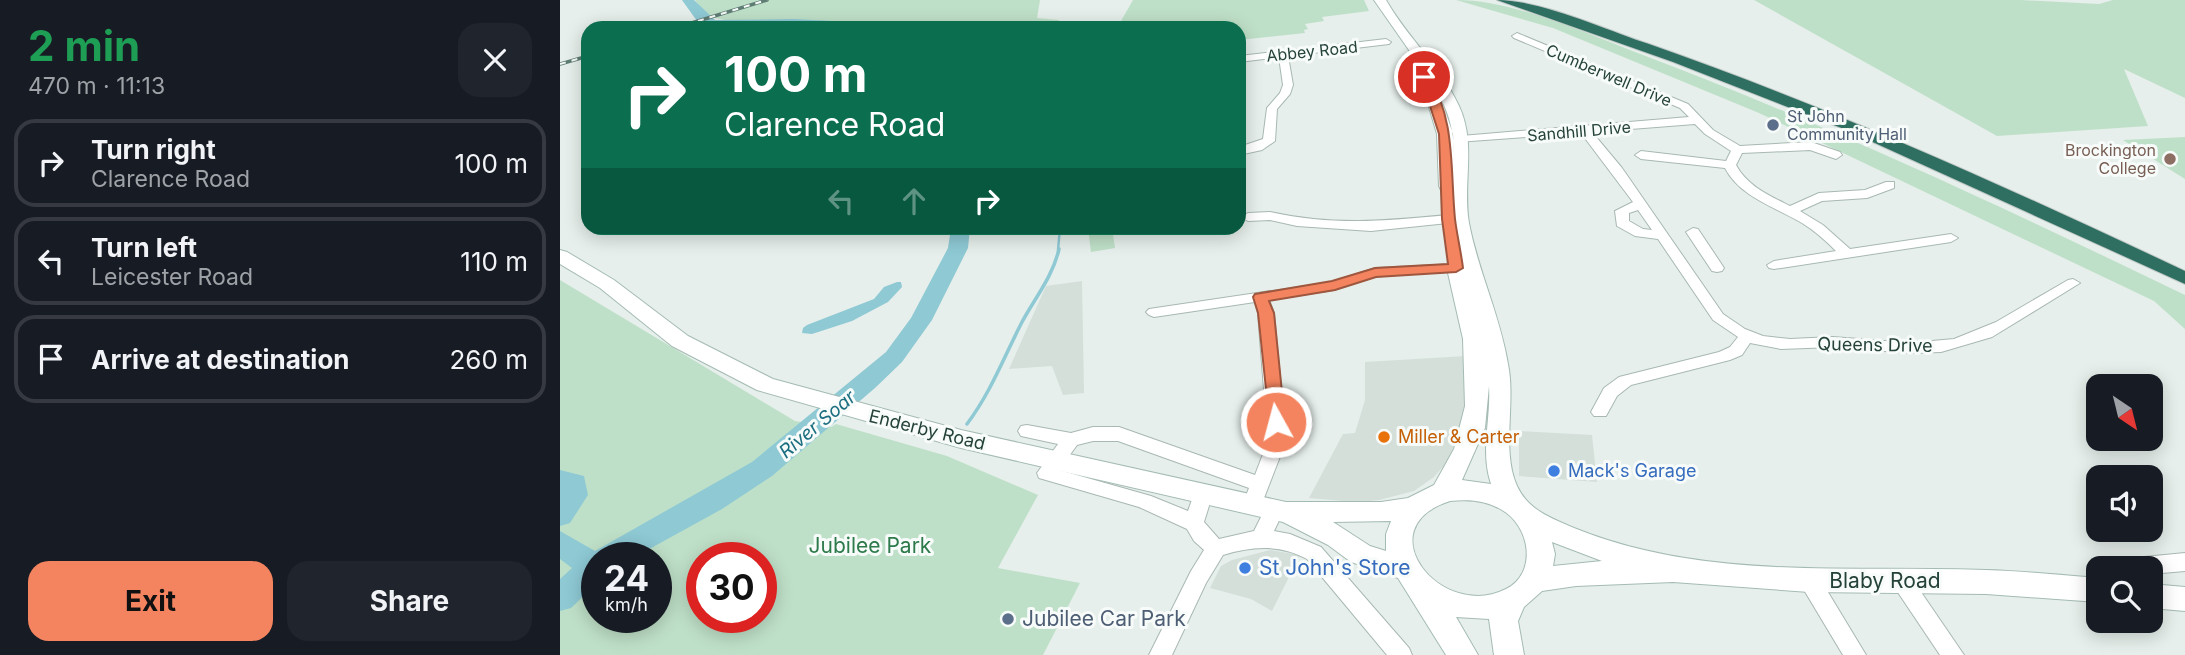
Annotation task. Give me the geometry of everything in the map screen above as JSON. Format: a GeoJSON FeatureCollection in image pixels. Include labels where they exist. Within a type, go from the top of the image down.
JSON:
{"type":"FeatureCollection","features":[{"type":"Feature","properties":{"kind":"highway"},"geometry":{"type":"LineString","coordinates":[[1503,0],[1642,47],[1822,117],[1964,177],[2185,278]]}},
{"type":"Feature","properties":{"kind":"highway"},"geometry":{"type":"LineString","coordinates":[[1526,0],[1606,25],[1790,93],[1983,173],[2185,264]]}},
{"type":"Feature","properties":{"kind":"main road"},"geometry":{"type":"LineString","coordinates":[[1371,0],[1434,94],[1445,134],[1448,219],[1456,268],[1472,324],[1477,388],[1475,412],[1466,448],[1443,493]]}},
{"type":"Feature","properties":{"kind":"main road"},"geometry":{"type":"LineString","coordinates":[[1380,0],[1438,79],[1451,103],[1461,140],[1459,218],[1470,266],[1490,326],[1501,383],[1495,454],[1499,480],[1542,541],[1543,562],[1536,580],[1527,592],[1513,601],[1473,609],[1447,605],[1424,593]]}},
{"type":"Feature","properties":{"kind":"main road","name":"Enderby Road"},"geometry":{"type":"LineString","coordinates":[[560,256],[607,284],[680,341],[765,385],[884,420],[1063,450],[1202,496],[1381,512],[1416,507]]}},
{"type":"Feature","properties":{"kind":"main road"},"geometry":{"type":"LineString","coordinates":[[1463,655],[1424,593],[1404,568],[1398,546],[1402,525],[1416,507],[1443,493],[1467,490],[1491,494],[1523,513]]}},
{"type":"Feature","properties":{"kind":"main road","name":"Enderby Road"},"geometry":{"type":"LineString","coordinates":[[1268,503],[1338,537],[1361,554],[1404,568]]}},
{"type":"Feature","properties":{"kind":"main road","name":"Blaby Road"},"geometry":{"type":"LineString","coordinates":[[1523,513],[1595,548],[1673,570]]}},
{"type":"Feature","properties":{"kind":"main road","name":"Blaby Road"},"geometry":{"type":"LineString","coordinates":[[1536,580],[1585,574],[1673,570],[1809,580],[2038,584],[2086,589]]}},
{"type":"Feature","properties":{"kind":"main road"},"geometry":{"type":"LineString","coordinates":[[2163,597],[2185,600]]}},
{"type":"Feature","properties":{"kind":"main road"},"geometry":{"type":"LineString","coordinates":[[1509,655],[1503,621],[1513,601]]}},
{"type":"Feature","properties":{"kind":"street","name":"Cumberwell Drive"},"geometry":{"type":"LineString","coordinates":[[1517,36],[1684,106],[1697,120],[1738,150]]}},
{"type":"Feature","properties":{"kind":"street","name":"Abbey Road"},"geometry":{"type":"LineString","coordinates":[[1246,58],[1386,42]]}},
{"type":"Feature","properties":{"kind":"street"},"geometry":{"type":"LineString","coordinates":[[1246,150],[1269,141],[1272,108],[1285,94],[1288,85],[1283,54]]}},
{"type":"Feature","properties":{"kind":"street","name":"Sandhill Drive"},"geometry":{"type":"LineString","coordinates":[[1461,140],[1697,120]]}},
{"type":"Feature","properties":{"kind":"street","name":"Queens Drive"},"geometry":{"type":"LineString","coordinates":[[1584,130],[1664,236],[1718,317],[1737,332],[1747,336],[1780,344],[1833,342],[1931,348],[1956,344],[1986,334],[2073,283]]}},
{"type":"Feature","properties":{"kind":"street"},"geometry":{"type":"LineString","coordinates":[[1730,165],[1738,150],[1811,146],[1836,155]]}},
{"type":"Feature","properties":{"kind":"street"},"geometry":{"type":"LineString","coordinates":[[1641,155],[1730,165]]}},
{"type":"Feature","properties":{"kind":"street"},"geometry":{"type":"LineString","coordinates":[[1730,165],[1735,174],[1762,196],[1812,223],[1847,254]]}},
{"type":"Feature","properties":{"kind":"street"},"geometry":{"type":"LineString","coordinates":[[1790,211],[1837,191],[1867,194],[1890,185]]}},
{"type":"Feature","properties":{"kind":"street"},"geometry":{"type":"LineString","coordinates":[[1641,204],[1622,211],[1622,223],[1640,233],[1664,236]]}},
{"type":"Feature","properties":{"kind":"street"},"geometry":{"type":"LineString","coordinates":[[1248,218],[1270,216],[1297,222],[1371,226],[1448,219]]}},
{"type":"Feature","properties":{"kind":"street"},"geometry":{"type":"LineString","coordinates":[[1693,232],[1717,268]]}},
{"type":"Feature","properties":{"kind":"street"},"geometry":{"type":"LineString","coordinates":[[1785,268],[1847,254],[1940,242]]}},
{"type":"Feature","properties":{"kind":"street"},"geometry":{"type":"LineString","coordinates":[[1675,254],[1708,253]]}},
{"type":"Feature","properties":{"kind":"street"},"geometry":{"type":"LineString","coordinates":[[1154,312],[1335,286],[1375,272],[1456,268]]}},
{"type":"Feature","properties":{"kind":"street"},"geometry":{"type":"LineString","coordinates":[[1261,297],[1266,313],[1277,441],[1261,537]]}},
{"type":"Feature","properties":{"kind":"street"},"geometry":{"type":"LineString","coordinates":[[1600,412],[1610,392],[1625,381],[1724,356],[1735,351],[1747,336]]}},
{"type":"Feature","properties":{"kind":"street"},"geometry":{"type":"LineString","coordinates":[[1027,431],[1063,450]]}},
{"type":"Feature","properties":{"kind":"street"},"geometry":{"type":"LineString","coordinates":[[1216,549],[1201,535],[1195,523],[1144,502],[1046,473],[1063,450],[1093,434],[1119,434],[1268,503]]}},
{"type":"Feature","properties":{"kind":"street"},"geometry":{"type":"LineString","coordinates":[[1195,523],[1202,496]]}},
{"type":"Feature","properties":{"kind":"street"},"geometry":{"type":"LineString","coordinates":[[1160,655],[1198,577],[1216,549],[1261,537],[1304,547],[1314,553],[1401,655]]}},
{"type":"Feature","properties":{"kind":"street"},"geometry":{"type":"LineString","coordinates":[[2163,564],[2185,562]]}},
{"type":"Feature","properties":{"kind":"street"},"geometry":{"type":"LineString","coordinates":[[1809,580],[1855,655]]}},
{"type":"Feature","properties":{"kind":"street"},"geometry":{"type":"LineString","coordinates":[[1902,582],[1953,655]]}},
{"type":"Feature","properties":{"kind":"shaded area"},"geometry":{"type":"Polygon","coordinates":[[[1082,281],[1084,393],[1063,395],[1052,366],[1009,369],[1046,286],[1082,281]]]}},
{"type":"Feature","properties":{"kind":"shaded area"},"geometry":{"type":"Polygon","coordinates":[[[1466,356],[1466,397],[1459,435],[1446,463],[1434,477],[1414,491],[1379,500],[1356,502],[1309,498],[1343,434],[1355,433],[1365,400],[1365,362],[1466,356]]]}},
{"type":"Feature","properties":{"kind":"shaded area"},"geometry":{"type":"Polygon","coordinates":[[[1519,431],[1592,435],[1597,482],[1519,476],[1519,431]]]}},
{"type":"Feature","properties":{"kind":"shaded area"},"geometry":{"type":"Polygon","coordinates":[[[1270,550],[1300,555],[1272,611],[1251,599],[1210,588],[1221,566],[1232,560],[1270,550]]]}},
{"type":"Feature","properties":{"kind":"green space"},"geometry":{"type":"Polygon","coordinates":[[[695,0],[1040,0],[1037,18],[1059,20],[730,21],[706,16],[695,0]]]}},
{"type":"Feature","properties":{"kind":"green space"},"geometry":{"type":"Polygon","coordinates":[[[1133,0],[1364,0],[1369,11],[1322,17],[1324,21],[1305,24],[1308,29],[1304,30],[1305,33],[1246,39],[1246,21],[1121,21],[1133,0]]]}},
{"type":"Feature","properties":{"kind":"green space"},"geometry":{"type":"Polygon","coordinates":[[[1456,0],[1503,6],[1575,28],[1781,110],[1917,169],[2185,295],[2185,329],[2154,301],[1759,113],[1553,28],[1456,0]]]}},
{"type":"Feature","properties":{"kind":"green space"},"geometry":{"type":"Polygon","coordinates":[[[1754,0],[2021,0],[2099,4],[2113,0],[2185,0],[2185,98],[2124,69],[2148,126],[1997,136],[1754,0]]]}},
{"type":"Feature","properties":{"kind":"green space","name":"Brockington College"},"geometry":{"type":"Polygon","coordinates":[[[2185,137],[2185,179],[2123,140],[2185,137]]]}},
{"type":"Feature","properties":{"kind":"green space"},"geometry":{"type":"Polygon","coordinates":[[[1089,235],[1113,235],[1115,248],[1091,252],[1089,235]]]}},
{"type":"Feature","properties":{"kind":"green space","name":"Jubilee Park"},"geometry":{"type":"Polygon","coordinates":[[[560,280],[795,421],[831,427],[836,424],[947,456],[1038,495],[998,568],[1080,583],[1043,655],[560,655],[560,280]]]}},
{"type":"Feature","properties":{"kind":"water"},"geometry":{"type":"Polygon","coordinates":[[[901,282],[902,287],[888,302],[852,321],[812,334],[802,333],[807,325],[874,299],[884,287],[901,282]]]}},
{"type":"Feature","properties":{"kind":"waterway","name":"River Soar"},"geometry":{"type":"LineString","coordinates":[[688,0],[707,21]]}},
{"type":"Feature","properties":{"kind":"waterway","name":"River Soar"},"geometry":{"type":"LineString","coordinates":[[636,542],[712,501],[762,469],[894,357],[921,320],[958,248],[960,235]]}},
{"type":"Feature","properties":{"kind":"waterway"},"geometry":{"type":"LineString","coordinates":[[1058,250],[1059,235]]}},
{"type":"Feature","properties":{"kind":"waterway"},"geometry":{"type":"LineString","coordinates":[[967,424],[990,387],[1022,322],[1048,278],[1059,249]]}},
{"type":"Feature","properties":{"kind":"waterway"},"geometry":{"type":"LineString","coordinates":[[560,480],[574,483],[574,495],[560,515]]}},
{"type":"Feature","properties":{"kind":"waterway"},"geometry":{"type":"LineString","coordinates":[[560,543],[581,558]]}},
{"type":"Feature","properties":{"kind":"waterway","name":"River Soar"},"geometry":{"type":"LineString","coordinates":[[560,598],[581,579]]}},
{"type":"Feature","properties":{"kind":"railway"},"geometry":{"type":"LineString","coordinates":[[698,21],[767,0]]}},
{"type":"Feature","properties":{"kind":"railway"},"geometry":{"type":"LineString","coordinates":[[560,64],[581,58]]}},
{"type":"Feature","properties":{"kind":"place","name":"St John Community Hall"},"geometry":{"type":"Point","coordinates":[1773,125]}},
{"type":"Feature","properties":{"kind":"place","name":"Brockington College"},"geometry":{"type":"Point","coordinates":[2170,159]}},
{"type":"Feature","properties":{"kind":"place","name":"Miller & Carter"},"geometry":{"type":"Point","coordinates":[1384,437]}},
{"type":"Feature","properties":{"kind":"place","name":"Mack's Garage"},"geometry":{"type":"Point","coordinates":[1554,471]}},
{"type":"Feature","properties":{"kind":"place","name":"St John's Store"},"geometry":{"type":"Point","coordinates":[1245,568]}},
{"type":"Feature","properties":{"kind":"place","name":"Jubilee Car Park"},"geometry":{"type":"Point","coordinates":[1008,619]}},
{"type":"Feature","properties":{"kind":"route"},"geometry":{"type":"LineString","coordinates":[[1276,422],[1266,313],[1261,297],[1335,286],[1375,272],[1456,268],[1448,219],[1445,134],[1434,94],[1424,77]]}}]}
